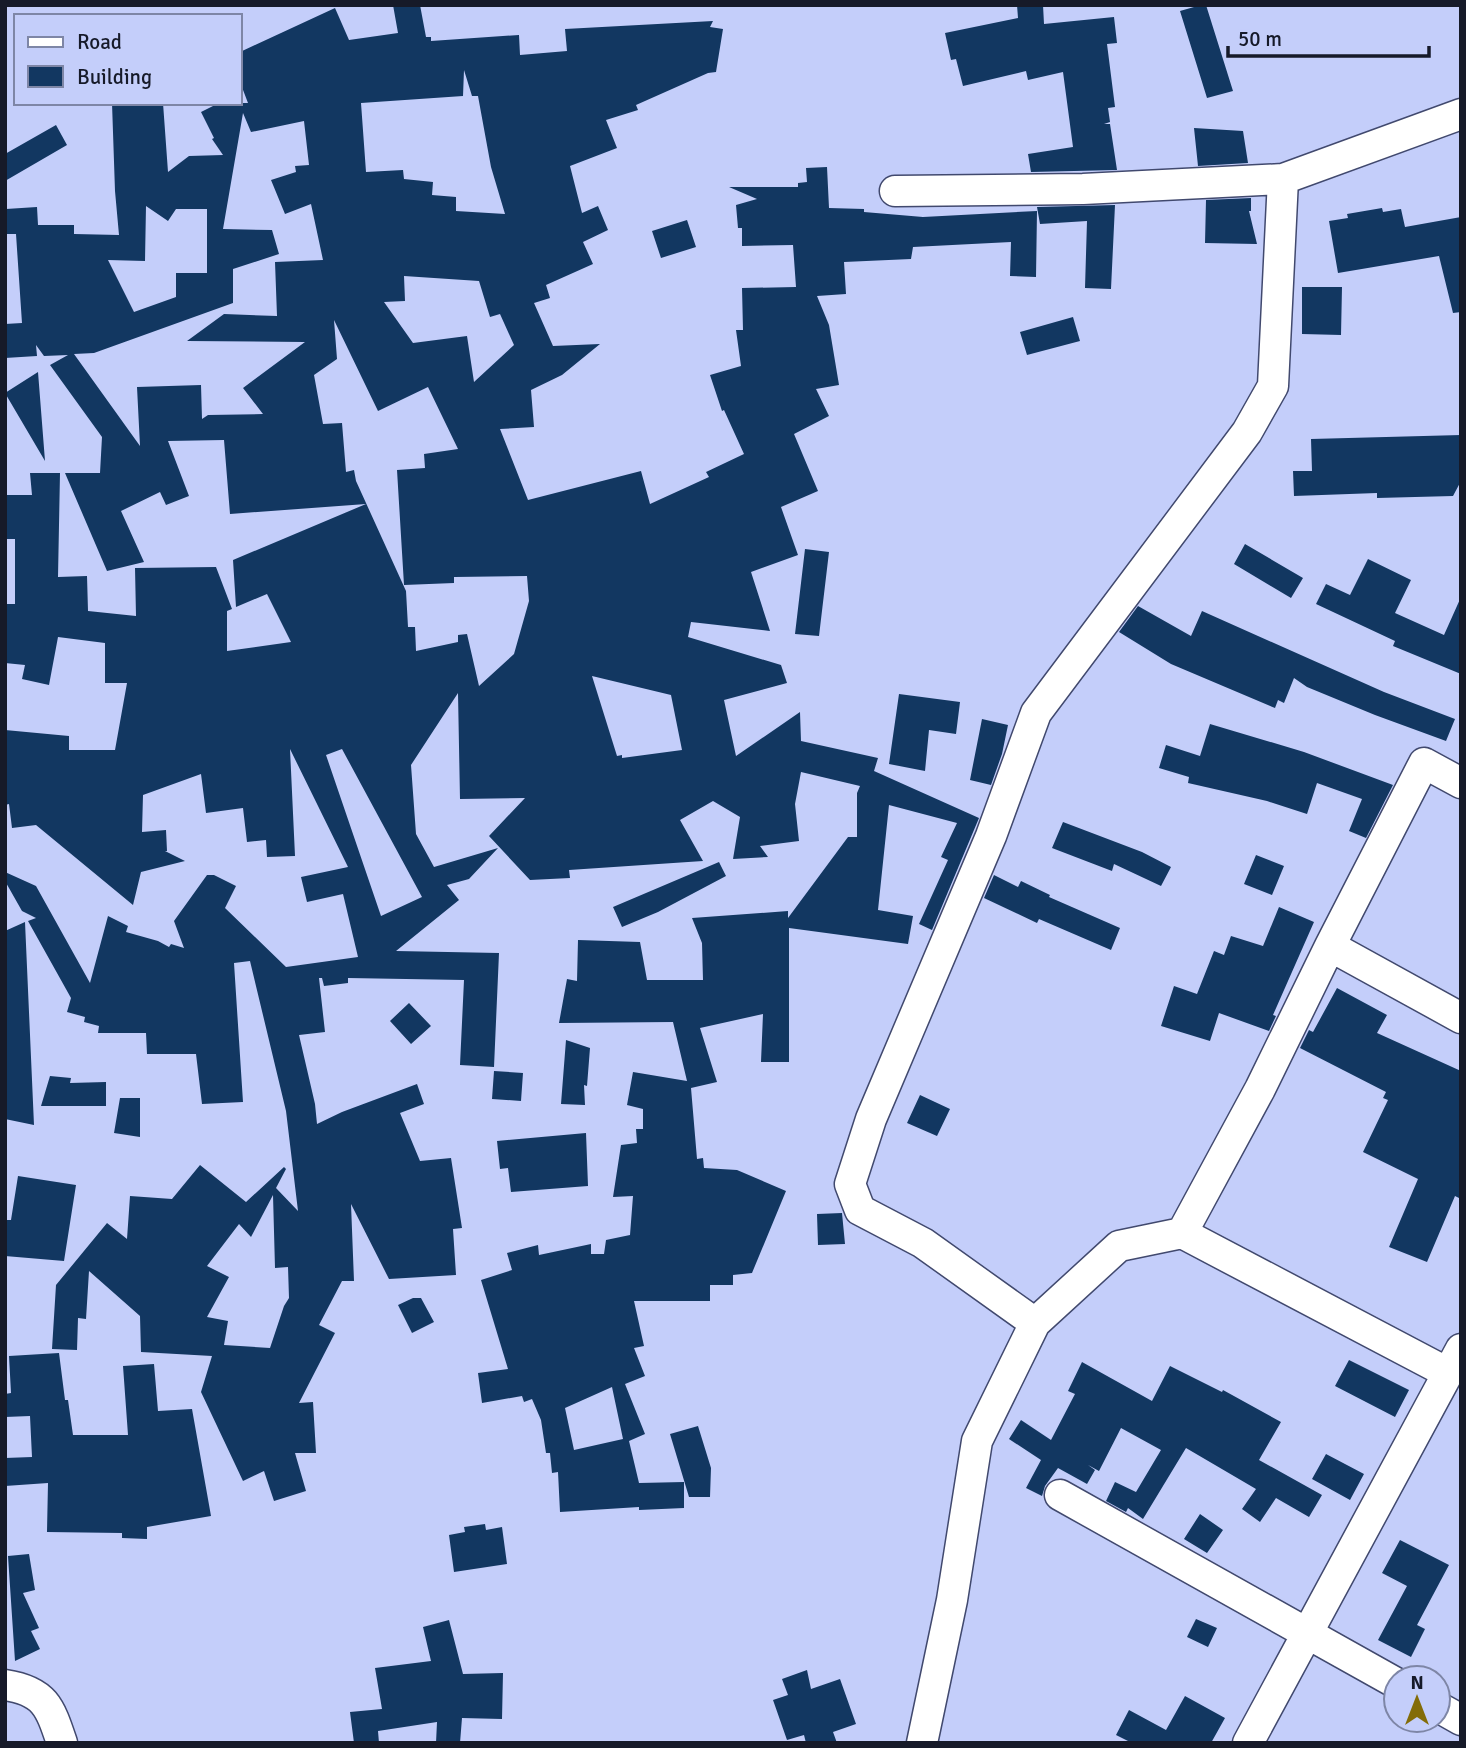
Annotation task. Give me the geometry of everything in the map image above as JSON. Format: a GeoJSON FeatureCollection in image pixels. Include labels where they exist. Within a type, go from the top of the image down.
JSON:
{"type":"FeatureCollection","features":[{"type":"Feature","properties":{"kind":"street"},"geometry":{"type":"LineString","coordinates":[[895,191],[1083,189],[1283,179],[1461,114]]}},
{"type":"Feature","properties":{"kind":"street"},"geometry":{"type":"LineString","coordinates":[[1035,1323],[923,1243],[860,1210],[850,1184],[871,1119],[991,836],[1036,713],[1247,432],[1272,386],[1283,179]]}},
{"type":"Feature","properties":{"kind":"street"},"geometry":{"type":"LineString","coordinates":[[1182,1233],[1260,1089],[1424,764],[1461,783]]}},
{"type":"Feature","properties":{"kind":"street"},"geometry":{"type":"LineString","coordinates":[[1330,946],[1461,1018]]}},
{"type":"Feature","properties":{"kind":"street"},"geometry":{"type":"LineString","coordinates":[[922,1743],[952,1600],[976,1441],[1035,1323],[1119,1246],[1182,1233],[1454,1361],[1248,1743]]}},
{"type":"Feature","properties":{"kind":"street"},"geometry":{"type":"LineString","coordinates":[[1060,1495],[1382,1675]]}},
{"type":"Feature","properties":{"kind":"street"},"geometry":{"type":"LineString","coordinates":[[5,1685],[25,1688],[42,1698],[51,1712],[62,1743]]}},
{"type":"Feature","properties":{"kind":"building"},"geometry":{"type":"Polygon","coordinates":[[[393,5],[420,5],[426,37],[431,37],[431,41],[519,35],[520,55],[567,51],[565,29],[713,21],[710,27],[723,29],[716,72],[708,73],[636,105],[638,110],[606,120],[617,148],[570,166],[582,213],[598,206],[608,230],[583,242],[593,264],[546,285],[550,298],[534,303],[553,346],[600,344],[562,375],[531,390],[534,427],[500,429],[528,500],[641,471],[650,504],[709,477],[706,472],[744,454],[724,410],[722,411],[710,375],[741,366],[736,330],[743,330],[742,288],[796,287],[793,245],[742,246],[742,228],[738,228],[736,205],[757,199],[729,187],[798,187],[798,183],[807,182],[806,168],[827,167],[829,208],[864,209],[864,212],[923,217],[1037,211],[1036,277],[1010,276],[1011,242],[913,247],[911,259],[844,262],[846,294],[817,296],[829,325],[839,385],[816,389],[829,416],[794,434],[818,491],[781,507],[798,555],[751,572],[770,631],[691,622],[688,637],[781,665],[787,683],[724,700],[736,756],[800,712],[801,741],[878,758],[874,771],[979,818],[932,930],[919,924],[948,860],[941,857],[957,823],[889,805],[878,910],[913,916],[908,944],[789,928],[789,1062],[761,1062],[763,1014],[700,1028],[717,1082],[691,1088],[697,1159],[703,1158],[704,1168],[737,1170],[786,1191],[752,1273],[733,1275],[733,1285],[710,1285],[710,1301],[634,1301],[644,1346],[634,1348],[645,1376],[625,1384],[645,1434],[629,1441],[639,1483],[684,1482],[684,1508],[639,1510],[639,1507],[560,1512],[558,1472],[552,1473],[550,1453],[546,1453],[541,1420],[532,1399],[524,1402],[522,1396],[482,1403],[478,1373],[508,1369],[481,1280],[512,1270],[507,1253],[538,1245],[539,1255],[591,1244],[591,1254],[604,1254],[606,1240],[630,1235],[633,1196],[613,1197],[621,1145],[637,1143],[636,1129],[643,1129],[643,1109],[627,1105],[633,1072],[687,1081],[673,1022],[559,1023],[567,979],[577,981],[578,940],[640,942],[647,980],[703,980],[702,943],[692,918],[788,911],[788,918],[848,837],[857,837],[857,793],[860,786],[801,772],[795,804],[799,841],[760,846],[768,857],[733,859],[740,817],[713,801],[680,820],[703,861],[569,870],[570,878],[530,880],[489,836],[525,798],[460,799],[458,693],[411,765],[416,834],[434,867],[498,848],[469,879],[447,885],[459,900],[396,951],[499,953],[494,1067],[460,1065],[464,980],[348,978],[348,983],[324,986],[322,978],[319,978],[325,1032],[299,1035],[317,1124],[417,1084],[424,1104],[400,1113],[420,1161],[451,1158],[462,1228],[453,1229],[456,1275],[389,1279],[351,1204],[354,1281],[342,1281],[319,1325],[335,1333],[299,1403],[313,1402],[316,1453],[295,1453],[306,1491],[274,1501],[264,1471],[243,1481],[201,1392],[212,1356],[141,1352],[140,1316],[89,1271],[86,1319],[78,1318],[77,1350],[52,1349],[56,1285],[107,1223],[127,1239],[130,1196],[172,1199],[200,1165],[246,1202],[284,1167],[286,1169],[276,1188],[298,1211],[286,1111],[250,961],[234,963],[243,1102],[202,1104],[196,1054],[147,1054],[146,1033],[98,1033],[99,1026],[84,1022],[85,1017],[67,1012],[71,998],[28,921],[36,918],[22,911],[5,881],[5,872],[36,886],[90,983],[108,916],[128,926],[126,932],[169,947],[171,944],[184,948],[174,921],[207,875],[214,875],[236,886],[225,908],[286,967],[358,957],[343,894],[307,902],[301,877],[348,867],[290,749],[295,856],[267,857],[266,840],[247,842],[243,808],[206,813],[201,774],[143,795],[142,832],[166,830],[165,851],[185,861],[141,872],[133,905],[36,825],[12,828],[9,804],[5,805],[5,730],[69,736],[69,750],[115,750],[127,683],[105,683],[105,643],[58,637],[49,685],[22,679],[25,665],[5,663],[5,604],[15,604],[15,539],[6,539],[6,495],[32,495],[30,473],[60,473],[58,577],[87,576],[88,611],[136,616],[135,568],[216,567],[232,609],[227,611],[227,651],[291,642],[267,594],[236,607],[233,560],[366,504],[230,514],[224,440],[168,441],[189,496],[166,505],[160,492],[121,511],[144,562],[107,571],[65,473],[100,473],[102,437],[50,365],[68,355],[44,356],[36,345],[37,356],[5,358],[5,324],[22,323],[16,234],[7,234],[6,209],[37,207],[38,225],[74,225],[74,234],[119,235],[112,105],[163,105],[168,172],[189,156],[223,155],[212,139],[214,138],[201,112],[215,105],[248,103],[242,87],[242,51],[335,8],[349,40],[398,33],[393,5]],[[464,70],[463,96],[361,103],[366,172],[403,170],[404,179],[433,182],[432,195],[456,197],[456,211],[505,214],[491,167],[478,96],[472,96],[464,70]],[[243,113],[223,229],[272,230],[279,254],[233,269],[233,303],[94,353],[74,354],[140,446],[137,387],[201,385],[202,419],[208,415],[263,414],[243,388],[305,342],[187,341],[224,314],[277,316],[275,262],[323,260],[311,204],[285,214],[271,180],[296,172],[295,166],[309,165],[304,121],[251,132],[243,113]],[[146,206],[145,261],[108,260],[134,312],[176,297],[176,273],[207,273],[207,209],[176,209],[168,221],[146,206]],[[404,276],[405,301],[384,302],[413,343],[467,336],[474,382],[514,345],[500,314],[490,317],[479,281],[404,276]],[[334,320],[337,359],[314,375],[323,424],[342,423],[346,472],[354,470],[356,481],[406,591],[408,627],[415,627],[416,651],[458,642],[458,635],[467,634],[479,686],[514,654],[529,601],[527,576],[454,577],[454,583],[404,585],[397,470],[425,468],[424,454],[458,449],[428,387],[378,411],[334,320]],[[592,676],[617,756],[622,755],[622,758],[682,750],[671,695],[592,676]],[[342,749],[326,755],[381,916],[422,897],[342,749]],[[273,1195],[251,1237],[239,1224],[207,1266],[229,1277],[207,1317],[228,1321],[224,1345],[270,1348],[289,1298],[288,1267],[275,1268],[273,1195]],[[612,1387],[565,1408],[574,1450],[623,1439],[612,1387]]]}},
{"type":"Feature","properties":{"kind":"building"},"geometry":{"type":"Polygon","coordinates":[[[1017,5],[1043,5],[1044,24],[1114,17],[1117,43],[1107,44],[1115,107],[1108,108],[1110,122],[1104,124],[1110,124],[1117,170],[1031,172],[1028,154],[1073,147],[1063,72],[1028,80],[1026,71],[963,86],[956,59],[951,60],[945,33],[1018,18],[1017,5]]]}},
{"type":"Feature","properties":{"kind":"building"},"geometry":{"type":"Polygon","coordinates":[[[1206,5],[1233,91],[1207,98],[1180,11],[1206,5]]]}},
{"type":"Feature","properties":{"kind":"building"},"geometry":{"type":"Polygon","coordinates":[[[56,125],[67,145],[5,181],[5,154],[56,125]]]}},
{"type":"Feature","properties":{"kind":"building"},"geometry":{"type":"Polygon","coordinates":[[[1194,128],[1243,131],[1248,163],[1198,166],[1194,128]]]}},
{"type":"Feature","properties":{"kind":"building"},"geometry":{"type":"Polygon","coordinates":[[[1251,198],[1249,211],[1257,244],[1205,243],[1206,200],[1251,198]]]}},
{"type":"Feature","properties":{"kind":"building"},"geometry":{"type":"Polygon","coordinates":[[[1115,205],[1111,289],[1085,288],[1087,221],[1040,224],[1037,207],[1115,205]]]}},
{"type":"Feature","properties":{"kind":"building"},"geometry":{"type":"Polygon","coordinates":[[[1382,208],[1383,212],[1401,209],[1405,227],[1461,217],[1461,312],[1453,313],[1439,256],[1338,273],[1329,221],[1348,218],[1347,214],[1382,208]]]}},
{"type":"Feature","properties":{"kind":"building"},"geometry":{"type":"Polygon","coordinates":[[[687,220],[696,247],[661,258],[652,231],[687,220]]]}},
{"type":"Feature","properties":{"kind":"building"},"geometry":{"type":"Polygon","coordinates":[[[1302,287],[1342,287],[1341,335],[1302,334],[1302,287]]]}},
{"type":"Feature","properties":{"kind":"building"},"geometry":{"type":"Polygon","coordinates":[[[1073,317],[1080,341],[1027,355],[1020,332],[1073,317]]]}},
{"type":"Feature","properties":{"kind":"building"},"geometry":{"type":"Polygon","coordinates":[[[38,372],[45,461],[5,393],[38,372]]]}},
{"type":"Feature","properties":{"kind":"building"},"geometry":{"type":"Polygon","coordinates":[[[1461,435],[1461,481],[1453,496],[1377,498],[1377,493],[1294,496],[1293,471],[1312,471],[1311,439],[1461,435]]]}},
{"type":"Feature","properties":{"kind":"building"},"geometry":{"type":"Polygon","coordinates":[[[1245,544],[1303,578],[1291,598],[1234,564],[1245,544]]]}},
{"type":"Feature","properties":{"kind":"building"},"geometry":{"type":"Polygon","coordinates":[[[805,549],[829,552],[819,636],[795,634],[805,549]]]}},
{"type":"Feature","properties":{"kind":"building"},"geometry":{"type":"Polygon","coordinates":[[[1368,559],[1411,580],[1395,613],[1444,635],[1461,597],[1461,674],[1393,646],[1395,641],[1316,604],[1326,584],[1350,595],[1368,559]]]}},
{"type":"Feature","properties":{"kind":"building"},"geometry":{"type":"Polygon","coordinates":[[[1138,606],[1191,636],[1202,611],[1384,692],[1455,719],[1446,741],[1307,687],[1294,678],[1284,703],[1278,700],[1275,708],[1171,664],[1119,632],[1138,606]]]}},
{"type":"Feature","properties":{"kind":"building"},"geometry":{"type":"Polygon","coordinates":[[[899,694],[960,702],[956,734],[929,730],[925,771],[889,764],[899,694]]]}},
{"type":"Feature","properties":{"kind":"building"},"geometry":{"type":"Polygon","coordinates":[[[982,719],[1008,725],[1002,754],[991,785],[970,780],[982,719]]]}},
{"type":"Feature","properties":{"kind":"building"},"geometry":{"type":"Polygon","coordinates":[[[1210,724],[1304,752],[1393,785],[1366,838],[1349,831],[1362,799],[1317,783],[1307,814],[1267,801],[1188,783],[1189,777],[1159,768],[1166,745],[1200,756],[1210,724]]]}},
{"type":"Feature","properties":{"kind":"building"},"geometry":{"type":"Polygon","coordinates":[[[1063,822],[1142,852],[1171,867],[1161,886],[1114,864],[1112,871],[1052,848],[1063,822]]]}},
{"type":"Feature","properties":{"kind":"building"},"geometry":{"type":"Polygon","coordinates":[[[1256,855],[1284,866],[1272,895],[1244,884],[1256,855]]]}},
{"type":"Feature","properties":{"kind":"building"},"geometry":{"type":"Polygon","coordinates":[[[719,862],[726,876],[658,912],[622,927],[613,907],[719,862]]]}},
{"type":"Feature","properties":{"kind":"building"},"geometry":{"type":"Polygon","coordinates":[[[994,875],[1018,887],[1021,881],[1050,895],[1049,897],[1120,928],[1111,950],[1039,919],[1037,923],[984,898],[994,875]]]}},
{"type":"Feature","properties":{"kind":"building"},"geometry":{"type":"Polygon","coordinates":[[[1279,907],[1314,922],[1273,1015],[1276,1016],[1269,1031],[1219,1013],[1210,1041],[1161,1026],[1174,986],[1197,994],[1214,951],[1224,955],[1231,936],[1263,946],[1279,907]]]}},
{"type":"Feature","properties":{"kind":"building"},"geometry":{"type":"Polygon","coordinates":[[[25,922],[34,1125],[5,1119],[5,931],[25,922]]]}},
{"type":"Feature","properties":{"kind":"building"},"geometry":{"type":"Polygon","coordinates":[[[1337,988],[1387,1015],[1377,1033],[1461,1071],[1461,1199],[1455,1196],[1427,1262],[1389,1247],[1418,1179],[1363,1152],[1388,1100],[1383,1098],[1386,1092],[1300,1048],[1309,1030],[1313,1032],[1337,988]]]}},
{"type":"Feature","properties":{"kind":"building"},"geometry":{"type":"Polygon","coordinates":[[[409,1003],[431,1026],[411,1044],[390,1021],[409,1003]]]}},
{"type":"Feature","properties":{"kind":"building"},"geometry":{"type":"Polygon","coordinates":[[[566,1040],[590,1048],[587,1086],[584,1085],[585,1105],[561,1104],[566,1040]]]}},
{"type":"Feature","properties":{"kind":"building"},"geometry":{"type":"Polygon","coordinates":[[[494,1071],[523,1073],[521,1101],[492,1099],[494,1071]]]}},
{"type":"Feature","properties":{"kind":"building"},"geometry":{"type":"Polygon","coordinates":[[[50,1076],[71,1078],[70,1083],[106,1082],[106,1106],[41,1106],[50,1076]]]}},
{"type":"Feature","properties":{"kind":"building"},"geometry":{"type":"Polygon","coordinates":[[[920,1095],[950,1109],[937,1136],[907,1123],[920,1095]]]}},
{"type":"Feature","properties":{"kind":"building"},"geometry":{"type":"Polygon","coordinates":[[[120,1098],[140,1098],[140,1137],[114,1133],[120,1098]]]}},
{"type":"Feature","properties":{"kind":"building"},"geometry":{"type":"Polygon","coordinates":[[[586,1133],[588,1186],[511,1192],[508,1168],[500,1169],[497,1141],[586,1133]]]}},
{"type":"Feature","properties":{"kind":"building"},"geometry":{"type":"Polygon","coordinates":[[[18,1176],[76,1185],[64,1261],[5,1256],[5,1220],[11,1220],[18,1176]]]}},
{"type":"Feature","properties":{"kind":"building"},"geometry":{"type":"Polygon","coordinates":[[[842,1213],[845,1244],[818,1245],[817,1214],[842,1213]]]}},
{"type":"Feature","properties":{"kind":"building"},"geometry":{"type":"Polygon","coordinates":[[[413,1298],[421,1298],[434,1322],[412,1333],[398,1305],[413,1298]]]}},
{"type":"Feature","properties":{"kind":"building"},"geometry":{"type":"Polygon","coordinates":[[[59,1353],[73,1435],[128,1435],[123,1366],[154,1364],[158,1411],[192,1409],[211,1516],[147,1527],[147,1539],[122,1538],[122,1533],[47,1532],[48,1483],[5,1486],[5,1458],[32,1457],[30,1416],[5,1417],[5,1394],[11,1393],[9,1356],[59,1353]]]}},
{"type":"Feature","properties":{"kind":"building"},"geometry":{"type":"Polygon","coordinates":[[[1349,1360],[1409,1390],[1395,1417],[1335,1386],[1349,1360]]]}},
{"type":"Feature","properties":{"kind":"building"},"geometry":{"type":"Polygon","coordinates":[[[1082,1362],[1152,1401],[1170,1366],[1222,1392],[1223,1390],[1281,1422],[1259,1460],[1322,1495],[1309,1517],[1276,1498],[1260,1522],[1242,1509],[1256,1489],[1186,1448],[1143,1519],[1128,1508],[1126,1512],[1106,1501],[1115,1482],[1136,1492],[1161,1450],[1121,1428],[1099,1471],[1088,1465],[1095,1470],[1087,1484],[1058,1468],[1045,1486],[1042,1496],[1026,1488],[1041,1460],[1009,1439],[1021,1420],[1051,1440],[1075,1394],[1068,1391],[1082,1362]]]}},
{"type":"Feature","properties":{"kind":"building"},"geometry":{"type":"Polygon","coordinates":[[[698,1426],[711,1468],[710,1497],[689,1497],[670,1434],[698,1426]]]}},
{"type":"Feature","properties":{"kind":"building"},"geometry":{"type":"Polygon","coordinates":[[[1326,1454],[1364,1474],[1350,1500],[1312,1479],[1326,1454]]]}},
{"type":"Feature","properties":{"kind":"building"},"geometry":{"type":"Polygon","coordinates":[[[1200,1514],[1223,1530],[1207,1553],[1184,1539],[1200,1514]]]}},
{"type":"Feature","properties":{"kind":"building"},"geometry":{"type":"Polygon","coordinates":[[[485,1524],[486,1530],[502,1527],[507,1564],[454,1572],[449,1535],[465,1532],[464,1527],[485,1524]]]}},
{"type":"Feature","properties":{"kind":"building"},"geometry":{"type":"Polygon","coordinates":[[[1400,1540],[1449,1565],[1417,1625],[1425,1629],[1411,1657],[1378,1640],[1407,1586],[1382,1573],[1400,1540]]]}},
{"type":"Feature","properties":{"kind":"building"},"geometry":{"type":"Polygon","coordinates":[[[29,1554],[35,1590],[23,1593],[39,1628],[31,1631],[40,1649],[15,1661],[8,1556],[29,1554]]]}},
{"type":"Feature","properties":{"kind":"building"},"geometry":{"type":"Polygon","coordinates":[[[1196,1619],[1217,1628],[1208,1647],[1187,1637],[1196,1619]]]}},
{"type":"Feature","properties":{"kind":"building"},"geometry":{"type":"Polygon","coordinates":[[[449,1620],[463,1674],[503,1673],[502,1719],[462,1718],[460,1743],[436,1743],[437,1722],[378,1731],[379,1743],[354,1743],[350,1712],[382,1709],[375,1668],[431,1661],[423,1627],[449,1620]]]}},
{"type":"Feature","properties":{"kind":"building"},"geometry":{"type":"Polygon","coordinates":[[[807,1670],[811,1689],[840,1679],[856,1724],[833,1732],[837,1743],[806,1743],[804,1735],[787,1740],[773,1700],[788,1695],[782,1679],[807,1670]]]}},
{"type":"Feature","properties":{"kind":"building"},"geometry":{"type":"Polygon","coordinates":[[[1185,1696],[1225,1718],[1211,1743],[1132,1743],[1116,1735],[1129,1710],[1166,1730],[1185,1696]]]}}]}
